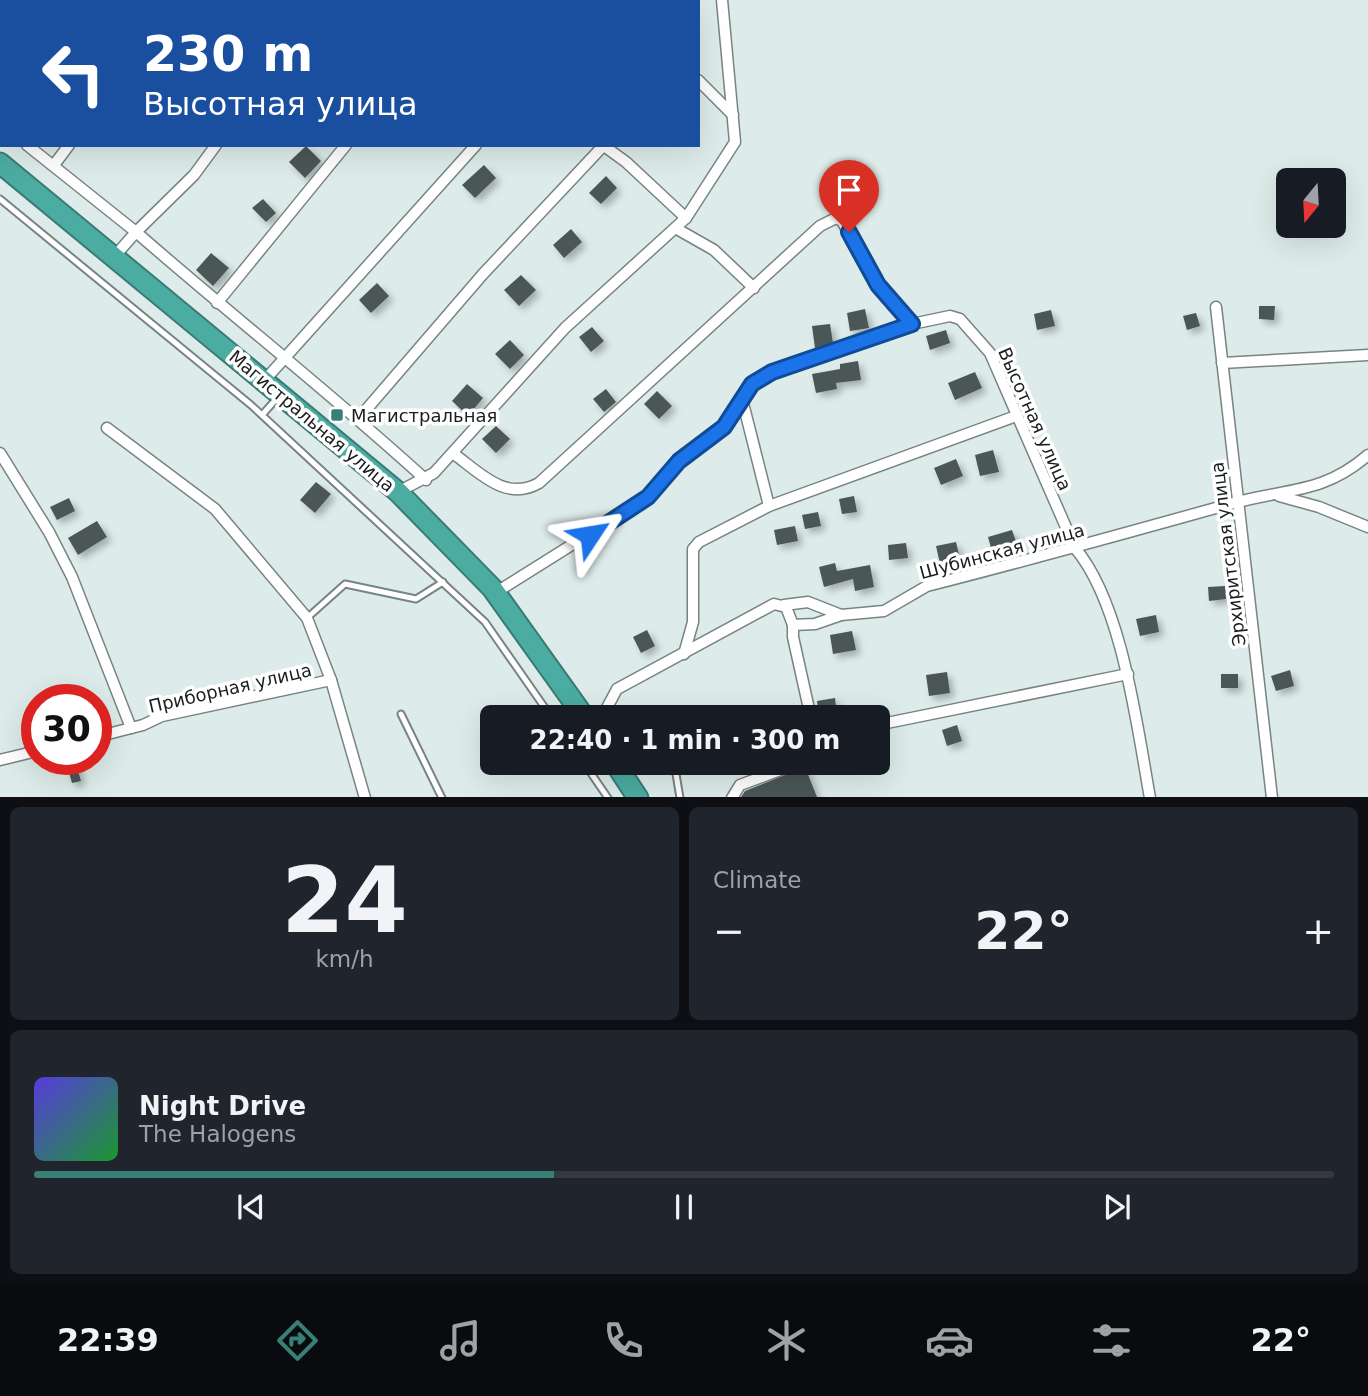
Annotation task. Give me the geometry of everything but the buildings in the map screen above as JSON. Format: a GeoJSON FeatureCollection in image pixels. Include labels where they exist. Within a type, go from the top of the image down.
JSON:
{"type":"FeatureCollection","features":[{"type":"Feature","properties":{"kind":"highway","name":"Магистральная улица"},"geometry":{"type":"LineString","coordinates":[[0,163],[398,492],[495,593],[577,705]]}},
{"type":"Feature","properties":{"kind":"highway"},"geometry":{"type":"LineString","coordinates":[[623,775],[638,797]]}},
{"type":"Feature","properties":{"kind":"street"},"geometry":{"type":"LineString","coordinates":[[398,492],[426,480],[454,454],[565,328],[686,218],[735,142],[722,0]]}},
{"type":"Feature","properties":{"kind":"street"},"geometry":{"type":"LineString","coordinates":[[700,82],[734,116]]}},
{"type":"Feature","properties":{"kind":"street"},"geometry":{"type":"LineString","coordinates":[[30,147],[359,418],[426,480]]}},
{"type":"Feature","properties":{"kind":"street"},"geometry":{"type":"LineString","coordinates":[[54,165],[68,147]]}},
{"type":"Feature","properties":{"kind":"street"},"geometry":{"type":"LineString","coordinates":[[114,257],[194,175],[215,147]]}},
{"type":"Feature","properties":{"kind":"street"},"geometry":{"type":"LineString","coordinates":[[217,303],[344,147]]}},
{"type":"Feature","properties":{"kind":"street"},"geometry":{"type":"LineString","coordinates":[[264,381],[474,147]]}},
{"type":"Feature","properties":{"kind":"street"},"geometry":{"type":"LineString","coordinates":[[359,418],[483,274],[603,147]]}},
{"type":"Feature","properties":{"kind":"street"},"geometry":{"type":"LineString","coordinates":[[605,147],[626,162],[686,218]]}},
{"type":"Feature","properties":{"kind":"street"},"geometry":{"type":"LineString","coordinates":[[454,454],[501,488],[520,491],[539,483],[820,226],[836,218],[842,221],[878,285],[912,324],[772,372],[752,384],[724,427],[679,461],[648,497],[495,593]]}},
{"type":"Feature","properties":{"kind":"street"},"geometry":{"type":"LineString","coordinates":[[677,229],[714,250],[754,288]]}},
{"type":"Feature","properties":{"kind":"street","name":"Эрхиритская улица"},"geometry":{"type":"LineString","coordinates":[[1216,307],[1272,797]]}},
{"type":"Feature","properties":{"kind":"street","name":"Высотная улица"},"geometry":{"type":"LineString","coordinates":[[912,324],[950,316],[969,326],[990,353],[1075,548],[1089,564],[1128,674],[1150,797]]}},
{"type":"Feature","properties":{"kind":"street"},"geometry":{"type":"LineString","coordinates":[[1222,363],[1368,355]]}},
{"type":"Feature","properties":{"kind":"street"},"geometry":{"type":"LineString","coordinates":[[742,399],[769,506]]}},
{"type":"Feature","properties":{"kind":"street"},"geometry":{"type":"LineString","coordinates":[[684,654],[693,622],[693,549],[699,542],[769,506],[1016,416]]}},
{"type":"Feature","properties":{"kind":"street"},"geometry":{"type":"LineString","coordinates":[[107,428],[215,509],[307,618],[331,680],[365,797]]}},
{"type":"Feature","properties":{"kind":"street"},"geometry":{"type":"LineString","coordinates":[[0,453],[49,532],[72,578],[131,728]]}},
{"type":"Feature","properties":{"kind":"street","name":"Шубинская улица"},"geometry":{"type":"LineString","coordinates":[[793,625],[816,624],[841,615],[884,611],[927,586],[1237,502],[1277,495],[1332,480],[1346,474],[1368,455]]}},
{"type":"Feature","properties":{"kind":"street"},"geometry":{"type":"LineString","coordinates":[[1277,495],[1319,507],[1368,527]]}},
{"type":"Feature","properties":{"kind":"street"},"geometry":{"type":"LineString","coordinates":[[608,705],[617,689],[774,604],[808,602],[841,615]]}},
{"type":"Feature","properties":{"kind":"street"},"geometry":{"type":"LineString","coordinates":[[784,605],[793,625],[793,637],[808,705]]}},
{"type":"Feature","properties":{"kind":"street"},"geometry":{"type":"LineString","coordinates":[[890,722],[1128,674]]}},
{"type":"Feature","properties":{"kind":"street","name":"Приборная улица"},"geometry":{"type":"LineString","coordinates":[[112,733],[162,716],[331,680]]}},
{"type":"Feature","properties":{"kind":"street"},"geometry":{"type":"LineString","coordinates":[[0,760],[21,755]]}},
{"type":"Feature","properties":{"kind":"street"},"geometry":{"type":"LineString","coordinates":[[732,797],[740,785],[767,775]]}},
{"type":"Feature","properties":{"kind":"lane"},"geometry":{"type":"LineString","coordinates":[[0,199],[262,415],[443,582],[485,622],[543,705]]}},
{"type":"Feature","properties":{"kind":"lane"},"geometry":{"type":"LineString","coordinates":[[262,415],[280,394]]}},
{"type":"Feature","properties":{"kind":"lane"},"geometry":{"type":"LineString","coordinates":[[307,618],[345,584],[416,598],[443,582]]}},
{"type":"Feature","properties":{"kind":"lane"},"geometry":{"type":"LineString","coordinates":[[401,714],[442,797]]}},
{"type":"Feature","properties":{"kind":"lane"},"geometry":{"type":"LineString","coordinates":[[592,775],[608,797]]}},
{"type":"Feature","properties":{"kind":"lane"},"geometry":{"type":"LineString","coordinates":[[676,775],[680,797]]}},
{"type":"Feature","properties":{"kind":"place","name":"Магистральная"},"geometry":{"type":"Point","coordinates":[337,415]}},
{"type":"Feature","properties":{"kind":"route"},"geometry":{"type":"LineString","coordinates":[[590,535],[648,497],[679,461],[714,437],[724,427],[752,384],[772,372],[912,324],[878,285],[849,232]]}}]}
